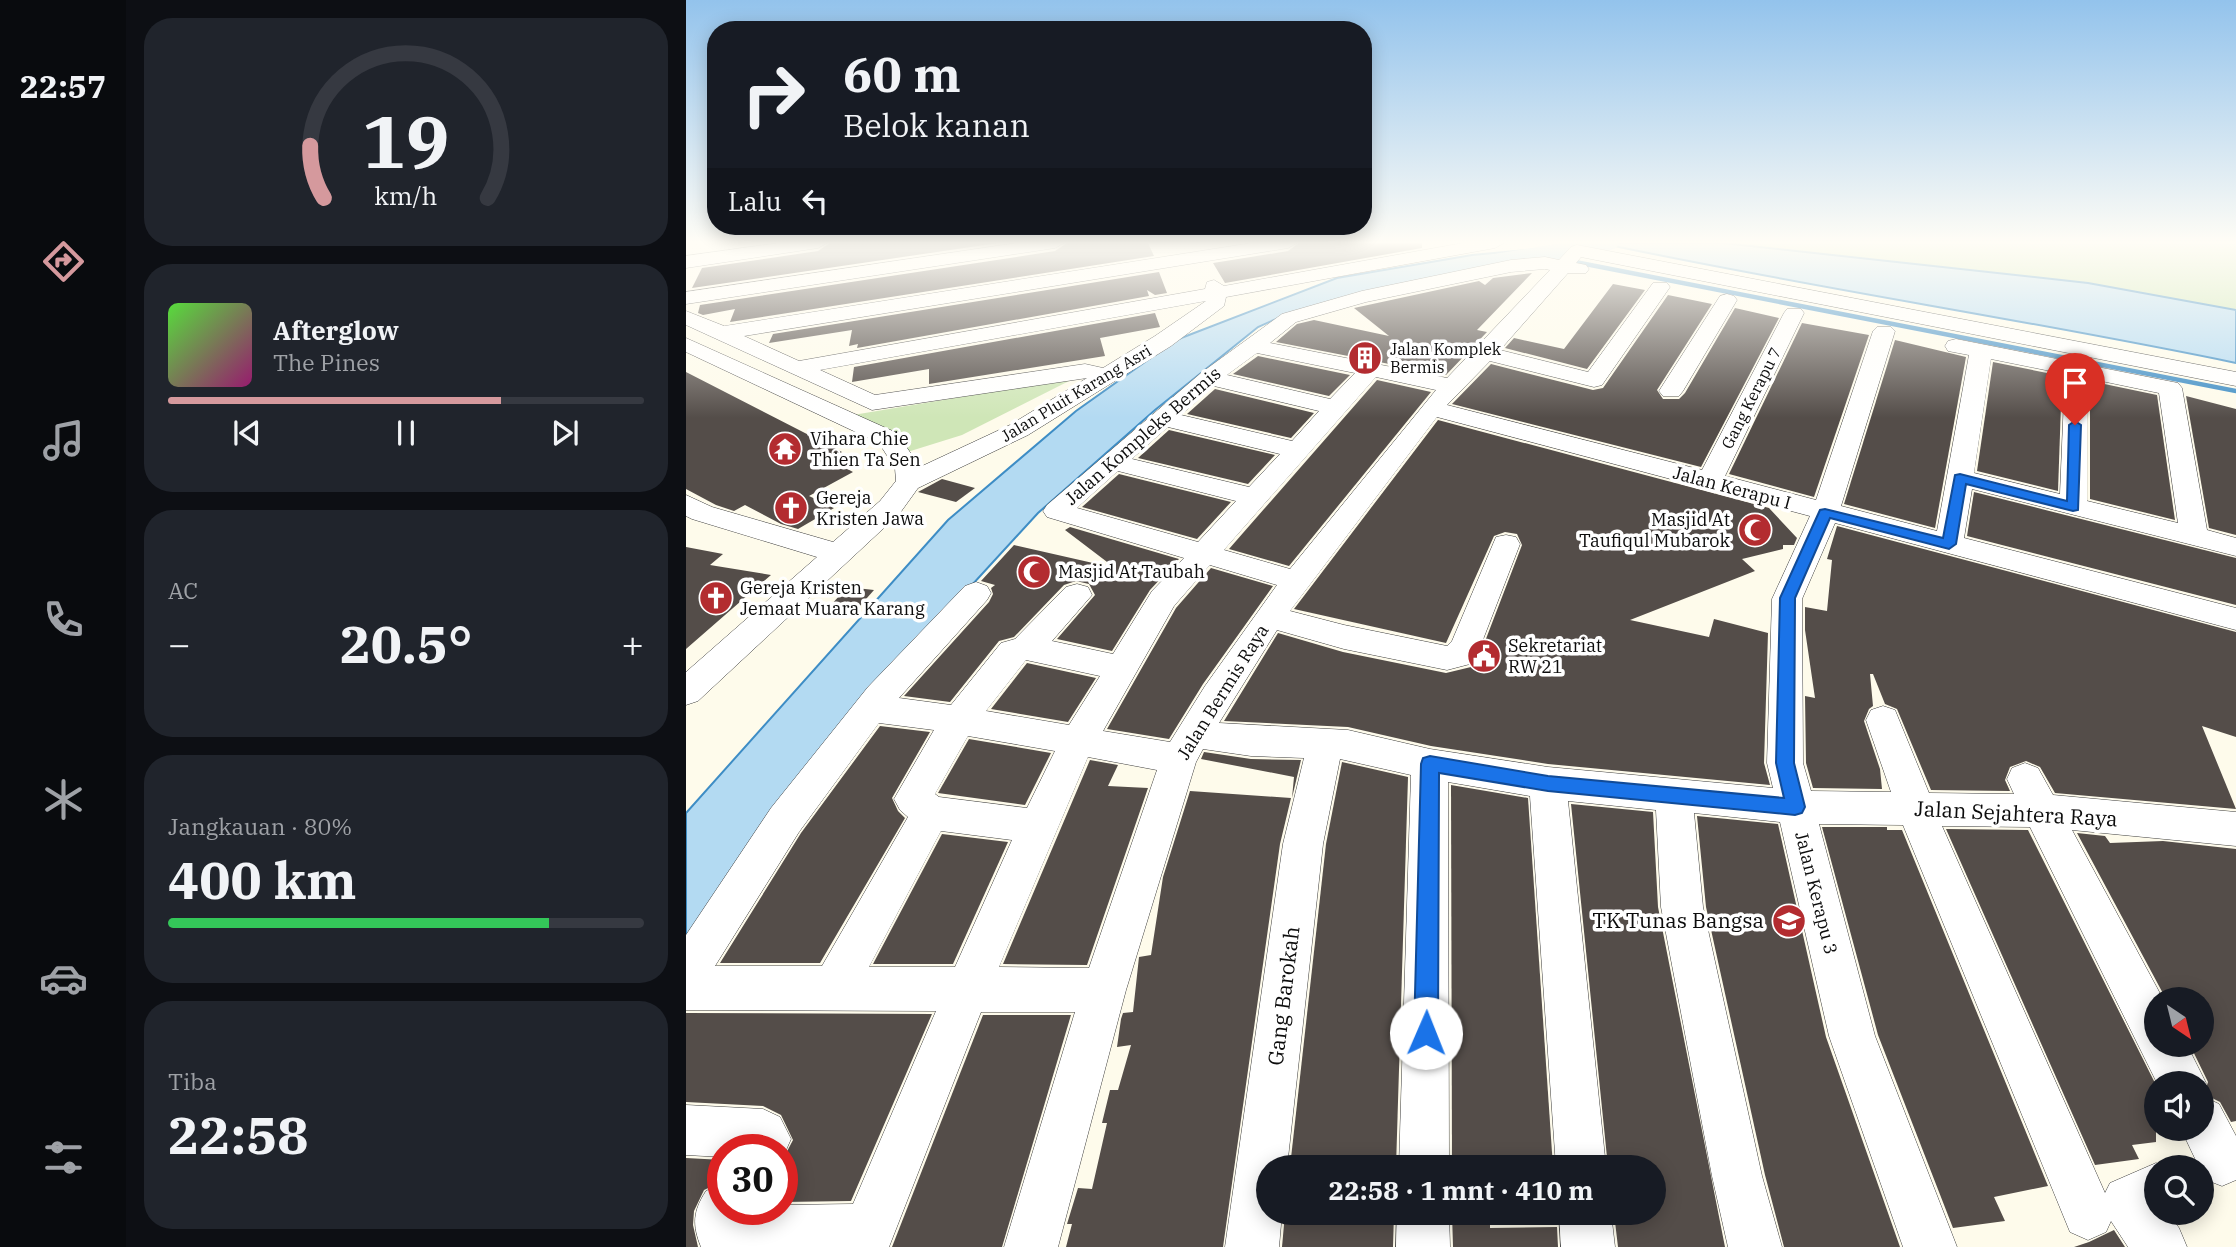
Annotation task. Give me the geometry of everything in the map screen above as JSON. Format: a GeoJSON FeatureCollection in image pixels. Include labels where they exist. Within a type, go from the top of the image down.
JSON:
{"type":"FeatureCollection","features":[{"type":"Feature","properties":{"kind":"street"},"geometry":{"type":"LineString","coordinates":[[722,333],[903,301]]}},
{"type":"Feature","properties":{"kind":"street"},"geometry":{"type":"LineString","coordinates":[[796,368],[1162,301]]}},
{"type":"Feature","properties":{"kind":"street","name":"Jalan Pluit Karang Asri"},"geometry":{"type":"LineString","coordinates":[[908,475],[1019,430],[1197,301]]}},
{"type":"Feature","properties":{"kind":"street","name":"Jalan Kompleks Bermis"},"geometry":{"type":"LineString","coordinates":[[1204,553],[1057,511],[1250,345],[1289,318],[1349,301]]}},
{"type":"Feature","properties":{"kind":"street","name":"Jalan Bermis Raya"},"geometry":{"type":"LineString","coordinates":[[1031,1247],[1104,990],[1187,747],[1269,617],[1441,397],[1533,301]]}},
{"type":"Feature","properties":{"kind":"street"},"geometry":{"type":"LineString","coordinates":[[1485,354],[1594,380],[1649,301]]}},
{"type":"Feature","properties":{"kind":"street"},"geometry":{"type":"LineString","coordinates":[[1671,391],[1726,301]]}},
{"type":"Feature","properties":{"kind":"street"},"geometry":{"type":"LineString","coordinates":[[1733,301],[2236,400]]}},
{"type":"Feature","properties":{"kind":"street"},"geometry":{"type":"LineString","coordinates":[[1838,301],[2236,379]]}},
{"type":"Feature","properties":{"kind":"street","name":"Gang Kerapu 7"},"geometry":{"type":"LineString","coordinates":[[1709,482],[1794,313]]}},
{"type":"Feature","properties":{"kind":"street"},"geometry":{"type":"LineString","coordinates":[[686,317],[867,402],[883,404],[1096,374]]}},
{"type":"Feature","properties":{"kind":"street","name":"Jalan Kerapu 3"},"geometry":{"type":"LineString","coordinates":[[1884,331],[1825,513],[1787,598],[1785,763],[1852,1035],[1930,1247]]}},
{"type":"Feature","properties":{"kind":"street"},"geometry":{"type":"LineString","coordinates":[[686,344],[888,438],[908,475],[890,507],[836,553],[686,692]]}},
{"type":"Feature","properties":{"kind":"street"},"geometry":{"type":"LineString","coordinates":[[1250,345],[1371,369],[1441,397]]}},
{"type":"Feature","properties":{"kind":"street"},"geometry":{"type":"LineString","coordinates":[[1949,544],[1981,351]]}},
{"type":"Feature","properties":{"kind":"street"},"geometry":{"type":"LineString","coordinates":[[719,1225],[726,1233],[866,1238],[1038,826],[1077,743],[1120,668],[1163,600],[1371,369]]}},
{"type":"Feature","properties":{"kind":"street"},"geometry":{"type":"LineString","coordinates":[[2073,507],[2076,370]]}},
{"type":"Feature","properties":{"kind":"street"},"geometry":{"type":"LineString","coordinates":[[1209,378],[1336,408]]}},
{"type":"Feature","properties":{"kind":"street"},"geometry":{"type":"LineString","coordinates":[[2170,388],[2194,537]]}},
{"type":"Feature","properties":{"kind":"street","name":"Jalan Kerapu I"},"geometry":{"type":"LineString","coordinates":[[1441,397],[1709,482],[2236,619]]}},
{"type":"Feature","properties":{"kind":"street"},"geometry":{"type":"LineString","coordinates":[[1163,418],[1297,450]]}},
{"type":"Feature","properties":{"kind":"street"},"geometry":{"type":"LineString","coordinates":[[1113,462],[1254,497]]}},
{"type":"Feature","properties":{"kind":"street"},"geometry":{"type":"LineString","coordinates":[[1960,478],[2236,547]]}},
{"type":"Feature","properties":{"kind":"street"},"geometry":{"type":"LineString","coordinates":[[691,514],[836,553]]}},
{"type":"Feature","properties":{"kind":"street"},"geometry":{"type":"LineString","coordinates":[[1269,617],[1344,637],[1447,658],[1458,656],[1466,647],[1506,544]]}},
{"type":"Feature","properties":{"kind":"street"},"geometry":{"type":"LineString","coordinates":[[1204,553],[1298,581]]}},
{"type":"Feature","properties":{"kind":"street"},"geometry":{"type":"LineString","coordinates":[[686,973],[785,820],[880,696],[976,593]]}},
{"type":"Feature","properties":{"kind":"street"},"geometry":{"type":"LineString","coordinates":[[1026,648],[1077,595]]}},
{"type":"Feature","properties":{"kind":"street"},"geometry":{"type":"LineString","coordinates":[[1038,826],[931,813],[913,799],[959,720],[1012,652],[1026,648],[1120,668]]}},
{"type":"Feature","properties":{"kind":"street","name":"Jalan Sejahtera Raya"},"geometry":{"type":"LineString","coordinates":[[872,708],[959,720],[1077,743],[1187,747],[1348,745],[1430,764],[1548,783],[1795,807],[1916,809],[2033,795],[2236,829]]}},
{"type":"Feature","properties":{"kind":"street"},"geometry":{"type":"LineString","coordinates":[[1883,720],[1936,862],[2124,1201],[2160,1247]]}},
{"type":"Feature","properties":{"kind":"street","name":"Gang Barokah"},"geometry":{"type":"LineString","coordinates":[[1252,1247],[1303,844],[1325,746]]}},
{"type":"Feature","properties":{"kind":"street"},"geometry":{"type":"LineString","coordinates":[[1424,1155],[1430,764]]}},
{"type":"Feature","properties":{"kind":"street"},"geometry":{"type":"LineString","coordinates":[[1548,783],[1580,1155]]}},
{"type":"Feature","properties":{"kind":"street"},"geometry":{"type":"LineString","coordinates":[[1674,795],[1682,907],[1737,1176],[1755,1247]]}},
{"type":"Feature","properties":{"kind":"street"},"geometry":{"type":"LineString","coordinates":[[2033,795],[2144,1010]]}},
{"type":"Feature","properties":{"kind":"street"},"geometry":{"type":"LineString","coordinates":[[832,990],[931,813]]}},
{"type":"Feature","properties":{"kind":"street"},"geometry":{"type":"LineString","coordinates":[[686,988],[1104,990]]}},
{"type":"Feature","properties":{"kind":"street"},"geometry":{"type":"LineString","coordinates":[[686,1130],[763,1134]]}},
{"type":"Feature","properties":{"kind":"street"},"geometry":{"type":"LineString","coordinates":[[1423,1225],[1423,1247]]}},
{"type":"Feature","properties":{"kind":"street"},"geometry":{"type":"LineString","coordinates":[[1586,1225],[1588,1247]]}},
{"type":"Feature","properties":{"kind":"green space"},"geometry":{"type":"Polygon","coordinates":[[[2188,301],[2236,301],[2236,310],[2188,301]]]}},
{"type":"Feature","properties":{"kind":"green space"},"geometry":{"type":"Polygon","coordinates":[[[1075,378],[962,435],[901,454],[901,434],[853,415],[1075,378]]]}},
{"type":"Feature","properties":{"kind":"water"},"geometry":{"type":"Polygon","coordinates":[[[1277,301],[1358,301],[1276,319],[1258,327],[1155,410],[1038,513],[872,694],[686,949],[686,813],[948,520],[1076,411],[1176,340],[1277,301]]]}},
{"type":"Feature","properties":{"kind":"water"},"geometry":{"type":"Polygon","coordinates":[[[1905,301],[2188,301],[2236,310],[2236,363],[1905,301]]]}},
{"type":"Feature","properties":{"kind":"building"},"geometry":{"type":"Polygon","coordinates":[[[725,301],[864,301],[730,322],[735,309],[703,315],[698,313],[700,305],[725,301]]]}},
{"type":"Feature","properties":{"kind":"building"},"geometry":{"type":"Polygon","coordinates":[[[977,301],[1120,301],[857,348],[858,344],[849,346],[852,330],[769,343],[773,334],[977,301]]]}},
{"type":"Feature","properties":{"kind":"building"},"geometry":{"type":"Polygon","coordinates":[[[1386,301],[1505,301],[1477,330],[1487,332],[1446,375],[1276,342],[1297,324],[1314,320],[1389,336],[1354,308],[1386,301]]]}},
{"type":"Feature","properties":{"kind":"building"},"geometry":{"type":"Polygon","coordinates":[[[1600,301],[1637,301],[1587,369],[1505,348],[1514,338],[1564,349],[1600,301]]]}},
{"type":"Feature","properties":{"kind":"building"},"geometry":{"type":"Polygon","coordinates":[[[1664,301],[1712,304],[1657,390],[1663,399],[1679,399],[1685,393],[1735,308],[1779,318],[1701,467],[1452,404],[1491,364],[1593,390],[1603,388],[1664,301]]]}},
{"type":"Feature","properties":{"kind":"building"},"geometry":{"type":"Polygon","coordinates":[[[1155,313],[1160,327],[1100,338],[1105,356],[929,384],[929,369],[852,382],[854,367],[1155,313]]]}},
{"type":"Feature","properties":{"kind":"building"},"geometry":{"type":"Polygon","coordinates":[[[1802,323],[1869,335],[1814,497],[1729,474],[1802,323]]]}},
{"type":"Feature","properties":{"kind":"building"},"geometry":{"type":"Polygon","coordinates":[[[1895,340],[1966,357],[1935,528],[1844,504],[1895,340]]]}},
{"type":"Feature","properties":{"kind":"building"},"geometry":{"type":"Polygon","coordinates":[[[1258,356],[1350,375],[1329,396],[1233,374],[1258,356]]]}},
{"type":"Feature","properties":{"kind":"building"},"geometry":{"type":"Polygon","coordinates":[[[1993,362],[2062,376],[2058,491],[1977,471],[1993,362]]]}},
{"type":"Feature","properties":{"kind":"building"},"geometry":{"type":"Polygon","coordinates":[[[686,372],[842,452],[829,459],[853,472],[809,496],[834,508],[798,529],[781,524],[745,505],[734,511],[716,505],[686,489],[686,372]]]}},
{"type":"Feature","properties":{"kind":"building"},"geometry":{"type":"Polygon","coordinates":[[[1377,380],[1431,392],[1289,566],[1229,549],[1377,380]]]}},
{"type":"Feature","properties":{"kind":"building"},"geometry":{"type":"Polygon","coordinates":[[[2090,381],[2157,395],[2175,520],[2090,499],[2090,381]]]}},
{"type":"Feature","properties":{"kind":"building"},"geometry":{"type":"Polygon","coordinates":[[[1215,389],[1314,413],[1291,438],[1187,414],[1215,389]]]}},
{"type":"Feature","properties":{"kind":"building"},"geometry":{"type":"Polygon","coordinates":[[[2186,396],[2236,409],[2236,535],[2209,528],[2186,396]]]}},
{"type":"Feature","properties":{"kind":"building"},"geometry":{"type":"Polygon","coordinates":[[[1438,420],[1769,508],[1797,538],[1794,545],[1783,545],[1783,549],[1742,559],[1755,571],[1630,620],[1709,637],[1714,619],[1768,633],[1764,763],[1770,785],[1548,764],[1431,746],[1348,727],[1224,721],[1278,633],[1343,652],[1446,673],[1471,667],[1479,657],[1522,545],[1517,534],[1505,532],[1494,536],[1446,643],[1294,609],[1438,420]]]}},
{"type":"Feature","properties":{"kind":"building"},"geometry":{"type":"Polygon","coordinates":[[[1169,430],[1275,455],[1248,484],[1138,458],[1169,430]]]}},
{"type":"Feature","properties":{"kind":"building"},"geometry":{"type":"Polygon","coordinates":[[[1119,474],[1231,502],[1197,539],[1082,507],[1119,474]]]}},
{"type":"Feature","properties":{"kind":"building"},"geometry":{"type":"Polygon","coordinates":[[[942,479],[975,488],[956,502],[918,492],[942,479]]]}},
{"type":"Feature","properties":{"kind":"building"},"geometry":{"type":"Polygon","coordinates":[[[1974,492],[2236,558],[2236,605],[1967,536],[1974,492]]]}},
{"type":"Feature","properties":{"kind":"building"},"geometry":{"type":"Polygon","coordinates":[[[1837,526],[2236,632],[2236,737],[2202,726],[2236,809],[2055,793],[2040,767],[2026,761],[2010,767],[2005,780],[2010,791],[1931,790],[1897,709],[1885,704],[1873,674],[1870,674],[1873,706],[1864,721],[1880,769],[1882,789],[1813,788],[1806,763],[1805,696],[1815,698],[1805,630],[1805,607],[1827,611],[1832,560],[1827,559],[1837,526]]]}},
{"type":"Feature","properties":{"kind":"building"},"geometry":{"type":"Polygon","coordinates":[[[1070,527],[1179,559],[1150,590],[1112,651],[1057,639],[1095,595],[1089,584],[1076,581],[1064,585],[1014,637],[999,641],[950,702],[904,696],[989,602],[993,594],[991,588],[995,585],[981,581],[1014,545],[1115,568],[1065,530],[1070,527]]]}},
{"type":"Feature","properties":{"kind":"building"},"geometry":{"type":"Polygon","coordinates":[[[686,547],[723,554],[710,565],[771,575],[686,649],[686,547]]]}},
{"type":"Feature","properties":{"kind":"building"},"geometry":{"type":"Polygon","coordinates":[[[1211,568],[1273,586],[1203,684],[1169,739],[1107,729],[1176,608],[1211,568]]]}},
{"type":"Feature","properties":{"kind":"building"},"geometry":{"type":"Polygon","coordinates":[[[847,587],[874,590],[859,607],[832,604],[847,587]]]}},
{"type":"Feature","properties":{"kind":"building"},"geometry":{"type":"Polygon","coordinates":[[[1027,663],[1096,678],[1068,722],[991,709],[1027,663]]]}},
{"type":"Feature","properties":{"kind":"building"},"geometry":{"type":"Polygon","coordinates":[[[880,726],[930,732],[892,798],[905,818],[820,963],[720,963],[801,833],[880,726]]]}},
{"type":"Feature","properties":{"kind":"building"},"geometry":{"type":"Polygon","coordinates":[[[969,739],[1051,753],[1025,805],[938,793],[969,739]]]}},
{"type":"Feature","properties":{"kind":"building"},"geometry":{"type":"Polygon","coordinates":[[[1204,752],[1251,759],[1301,760],[1292,798],[1294,777],[1201,759],[1204,752]]]}},
{"type":"Feature","properties":{"kind":"building"},"geometry":{"type":"Polygon","coordinates":[[[1090,760],[1118,765],[1108,786],[1148,788],[1087,965],[1003,964],[1090,760]]]}},
{"type":"Feature","properties":{"kind":"building"},"geometry":{"type":"Polygon","coordinates":[[[1342,762],[1408,777],[1396,1155],[1291,1155],[1326,844],[1342,762]]]}},
{"type":"Feature","properties":{"kind":"building"},"geometry":{"type":"Polygon","coordinates":[[[1451,785],[1528,798],[1552,1155],[1452,1155],[1451,785]]]}},
{"type":"Feature","properties":{"kind":"building"},"geometry":{"type":"Polygon","coordinates":[[[1190,791],[1291,798],[1280,844],[1223,1247],[1066,1247],[1072,1224],[1067,1224],[1078,1188],[1092,1189],[1107,1123],[1102,1123],[1110,1090],[1118,1090],[1131,1045],[1117,1047],[1121,1019],[1123,1013],[1133,1012],[1139,957],[1151,955],[1163,877],[1190,791]]]}},
{"type":"Feature","properties":{"kind":"building"},"geometry":{"type":"Polygon","coordinates":[[[1571,804],[1653,812],[1658,907],[1725,1247],[1618,1247],[1615,1225],[1666,1225],[1666,1155],[1607,1155],[1571,804]]]}},
{"type":"Feature","properties":{"kind":"building"},"geometry":{"type":"Polygon","coordinates":[[[1697,816],[1778,824],[1826,1037],[1900,1247],[1784,1247],[1765,1175],[1706,907],[1697,816]]]}},
{"type":"Feature","properties":{"kind":"building"},"geometry":{"type":"Polygon","coordinates":[[[1822,827],[1887,827],[1887,830],[1902,830],[2048,1186],[1994,1197],[2005,1221],[1953,1228],[1878,1035],[1822,827]]]}},
{"type":"Feature","properties":{"kind":"building"},"geometry":{"type":"Polygon","coordinates":[[[1946,829],[2028,830],[2149,1071],[2144,1071],[2144,1141],[2156,1142],[2132,1145],[2139,1159],[2095,1165],[1946,829]]]}},
{"type":"Feature","properties":{"kind":"building"},"geometry":{"type":"Polygon","coordinates":[[[2077,833],[2105,836],[2110,843],[2163,841],[2236,849],[2236,1121],[2231,1122],[2220,1102],[2214,1099],[2214,1071],[2203,1071],[2196,1057],[2214,1057],[2214,987],[2160,987],[2077,833]]]}},
{"type":"Feature","properties":{"kind":"building"},"geometry":{"type":"Polygon","coordinates":[[[942,834],[1008,842],[953,964],[873,964],[942,834]]]}},
{"type":"Feature","properties":{"kind":"building"},"geometry":{"type":"Polygon","coordinates":[[[686,1013],[932,1014],[851,1201],[798,1202],[798,1134],[790,1134],[781,1115],[763,1106],[686,1102],[686,1013]]]}},
{"type":"Feature","properties":{"kind":"building"},"geometry":{"type":"Polygon","coordinates":[[[983,1015],[1071,1015],[1002,1247],[892,1247],[983,1015]]]}},
{"type":"Feature","properties":{"kind":"building"},"geometry":{"type":"Polygon","coordinates":[[[686,1158],[707,1159],[707,1189],[694,1211],[693,1225],[698,1247],[686,1247],[686,1158]]]}},
{"type":"Feature","properties":{"kind":"building"},"geometry":{"type":"Polygon","coordinates":[[[1284,1225],[1394,1225],[1393,1247],[1282,1247],[1284,1225]]]}},
{"type":"Feature","properties":{"kind":"building"},"geometry":{"type":"Polygon","coordinates":[[[1452,1225],[1490,1225],[1490,1228],[1557,1227],[1558,1247],[1453,1247],[1452,1225]]]}},
{"type":"Feature","properties":{"kind":"building"},"geometry":{"type":"Polygon","coordinates":[[[2114,1230],[2125,1247],[2074,1247],[2089,1242],[2114,1230]]]}},
{"type":"Feature","properties":{"kind":"waterway"},"geometry":{"type":"LineString","coordinates":[[1776,301],[2236,391]]}},
{"type":"Feature","properties":{"kind":"place","name":"Jalan Komplek Bermis"},"geometry":{"type":"Point","coordinates":[1365,358]}},
{"type":"Feature","properties":{"kind":"place","name":"Vihara Chie Thien Ta Sen"},"geometry":{"type":"Point","coordinates":[785,449]}},
{"type":"Feature","properties":{"kind":"place","name":"Gereja Kristen Jawa"},"geometry":{"type":"Point","coordinates":[791,508]}},
{"type":"Feature","properties":{"kind":"place","name":"Masjid At Taufiqul Mubarok"},"geometry":{"type":"Point","coordinates":[1755,530]}},
{"type":"Feature","properties":{"kind":"place","name":"Masjid At Taubah"},"geometry":{"type":"Point","coordinates":[1034,572]}},
{"type":"Feature","properties":{"kind":"place","name":"Gereja Kristen Jemaat Muara Karang"},"geometry":{"type":"Point","coordinates":[716,598]}},
{"type":"Feature","properties":{"kind":"place","name":"Sekretariat RW 21"},"geometry":{"type":"Point","coordinates":[1484,656]}},
{"type":"Feature","properties":{"kind":"place","name":"TK Tunas Bangsa"},"geometry":{"type":"Point","coordinates":[1789,921]}},
{"type":"Feature","properties":{"kind":"route"},"geometry":{"type":"LineString","coordinates":[[1426,1033],[1430,764],[1548,783],[1795,807],[1785,763],[1787,598],[1825,513],[1949,544],[1960,478],[2073,507],[2075,425]]}}]}
